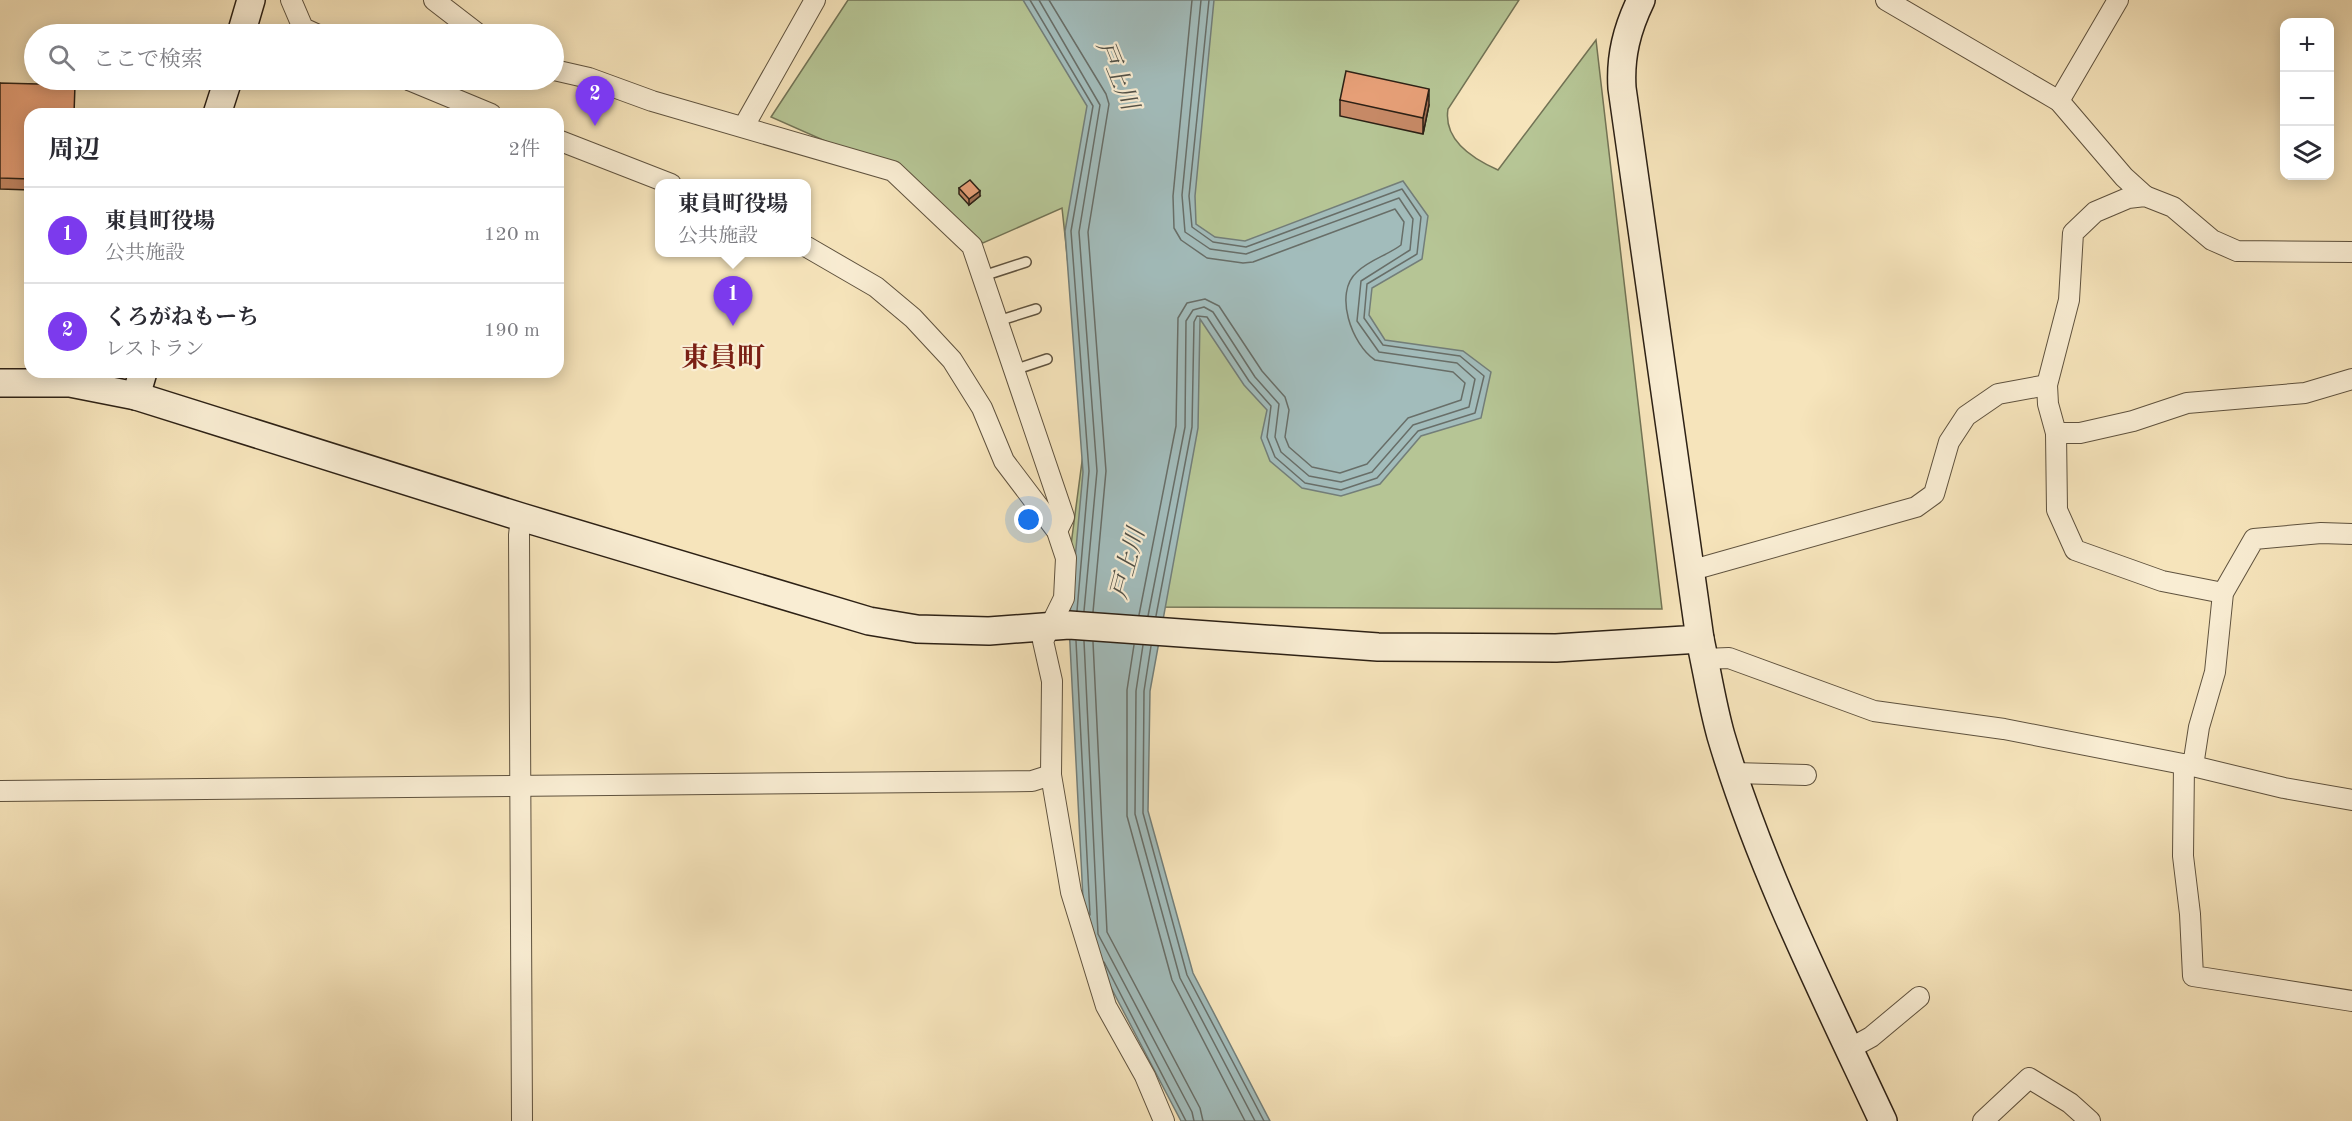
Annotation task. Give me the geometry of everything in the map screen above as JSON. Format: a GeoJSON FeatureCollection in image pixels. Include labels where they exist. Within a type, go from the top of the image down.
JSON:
{"type":"FeatureCollection","features":[{"type":"Feature","properties":{"kind":"street"},"geometry":{"type":"LineString","coordinates":[[244,24],[251,0]]}},
{"type":"Feature","properties":{"kind":"street"},"geometry":{"type":"LineString","coordinates":[[291,0],[301,24]]}},
{"type":"Feature","properties":{"kind":"street"},"geometry":{"type":"LineString","coordinates":[[434,0],[465,24]]}},
{"type":"Feature","properties":{"kind":"street"},"geometry":{"type":"LineString","coordinates":[[744,126],[815,0]]}},
{"type":"Feature","properties":{"kind":"street"},"geometry":{"type":"LineString","coordinates":[[1641,0],[1632,19],[1623,51],[1622,88],[1689,571],[1702,649],[1721,735],[1734,773],[1784,902],[1883,1121]]}},
{"type":"Feature","properties":{"kind":"street"},"geometry":{"type":"LineString","coordinates":[[1886,0],[2059,101],[2124,177],[2145,196],[2173,207],[2212,240],[2237,251],[2352,252]]}},
{"type":"Feature","properties":{"kind":"street"},"geometry":{"type":"LineString","coordinates":[[2059,101],[2118,0]]}},
{"type":"Feature","properties":{"kind":"street"},"geometry":{"type":"LineString","coordinates":[[564,72],[589,78],[652,101],[893,171],[972,246],[1064,517],[1058,531]]}},
{"type":"Feature","properties":{"kind":"street"},"geometry":{"type":"LineString","coordinates":[[220,108],[225,90]]}},
{"type":"Feature","properties":{"kind":"street"},"geometry":{"type":"LineString","coordinates":[[434,90],[477,108]]}},
{"type":"Feature","properties":{"kind":"street"},"geometry":{"type":"LineString","coordinates":[[564,142],[660,179]]}},
{"type":"Feature","properties":{"kind":"street"},"geometry":{"type":"LineString","coordinates":[[2145,196],[2128,198],[2095,212],[2073,233],[2069,300],[2047,385],[2048,404],[2056,433],[2057,510],[2075,550],[2162,581],[2223,593]]}},
{"type":"Feature","properties":{"kind":"street"},"geometry":{"type":"LineString","coordinates":[[811,249],[876,287],[913,318],[952,360],[982,408],[1004,461],[1058,531],[1066,558],[1064,598],[1060,625],[1043,642],[1052,681],[1051,775],[1071,892],[1103,996],[1145,1076],[1164,1121]]}},
{"type":"Feature","properties":{"kind":"street"},"geometry":{"type":"LineString","coordinates":[[2056,433],[2080,433],[2133,421],[2187,403],[2305,393],[2352,379]]}},
{"type":"Feature","properties":{"kind":"street"},"geometry":{"type":"LineString","coordinates":[[0,383],[139,384],[521,517],[869,621],[917,629],[989,631],[1060,625],[1390,647],[1702,649],[1874,711],[2004,729],[2188,765],[2284,788],[2352,800]]}},
{"type":"Feature","properties":{"kind":"street"},"geometry":{"type":"LineString","coordinates":[[1689,571],[1916,507],[1934,494],[1949,442],[1965,416],[1998,394],[2047,385]]}},
{"type":"Feature","properties":{"kind":"street"},"geometry":{"type":"LineString","coordinates":[[521,517],[519,535],[522,1121]]}},
{"type":"Feature","properties":{"kind":"street"},"geometry":{"type":"LineString","coordinates":[[2352,534],[2321,533],[2254,539],[2223,593],[2215,672],[2188,765],[2183,856],[2190,914],[2193,976],[2352,1000]]}},
{"type":"Feature","properties":{"kind":"street"},"geometry":{"type":"LineString","coordinates":[[1734,773],[1806,775]]}},
{"type":"Feature","properties":{"kind":"street"},"geometry":{"type":"LineString","coordinates":[[0,791],[1032,781],[1051,775]]}},
{"type":"Feature","properties":{"kind":"street"},"geometry":{"type":"LineString","coordinates":[[1849,1048],[1871,1037],[1919,997]]}},
{"type":"Feature","properties":{"kind":"street"},"geometry":{"type":"LineString","coordinates":[[1983,1121],[2029,1078],[2070,1102],[2090,1121]]}},
{"type":"Feature","properties":{"kind":"lane"},"geometry":{"type":"LineString","coordinates":[[983,276],[1026,262]]}},
{"type":"Feature","properties":{"kind":"lane"},"geometry":{"type":"LineString","coordinates":[[998,321],[1036,309]]}},
{"type":"Feature","properties":{"kind":"lane"},"geometry":{"type":"LineString","coordinates":[[1014,370],[1047,359]]}},
{"type":"Feature","properties":{"kind":"green space"},"geometry":{"type":"Polygon","coordinates":[[[848,0],[1519,0],[1448,109],[1450,130],[1455,139],[1470,154],[1498,170],[1596,40],[1662,609],[1144,607],[1064,598],[1086,431],[1062,208],[983,243],[893,171],[771,117],[848,0]]]}},
{"type":"Feature","properties":{"kind":"water","name":"戸上川"},"geometry":{"type":"Polygon","coordinates":[[[1023,0],[1214,0],[1195,196],[1196,224],[1215,237],[1245,241],[1403,181],[1428,216],[1422,259],[1372,288],[1369,315],[1385,340],[1463,351],[1491,372],[1481,418],[1421,436],[1380,484],[1341,496],[1302,488],[1270,461],[1261,438],[1267,410],[1244,385],[1200,319],[1198,428],[1150,691],[1148,811],[1193,973],[1270,1121],[1181,1121],[1085,938],[1069,625],[1083,472],[1065,231],[1087,106],[1023,0]]]}},
{"type":"Feature","properties":{"kind":"building"},"geometry":{"type":"Polygon","coordinates":[[[1346,71],[1429,89],[1423,118],[1340,100],[1346,71]]]}},
{"type":"Feature","properties":{"kind":"building"},"geometry":{"type":"Polygon","coordinates":[[[0,83],[24,84],[24,90],[75,90],[74,108],[24,108],[24,179],[0,178],[0,83]]]}},
{"type":"Feature","properties":{"kind":"building"},"geometry":{"type":"Polygon","coordinates":[[[970,180],[980,191],[969,199],[959,188],[970,180]]]}},
{"type":"Feature","properties":{"kind":"place","name":"くろがねもーち"},"geometry":{"type":"Point","coordinates":[595,126]}},
{"type":"Feature","properties":{"kind":"place","name":"東員町役場"},"geometry":{"type":"Point","coordinates":[733,326]}},
{"type":"Feature","properties":{"kind":"district","name":"東員町"},"geometry":{"type":"Point","coordinates":[723,360]}}]}
